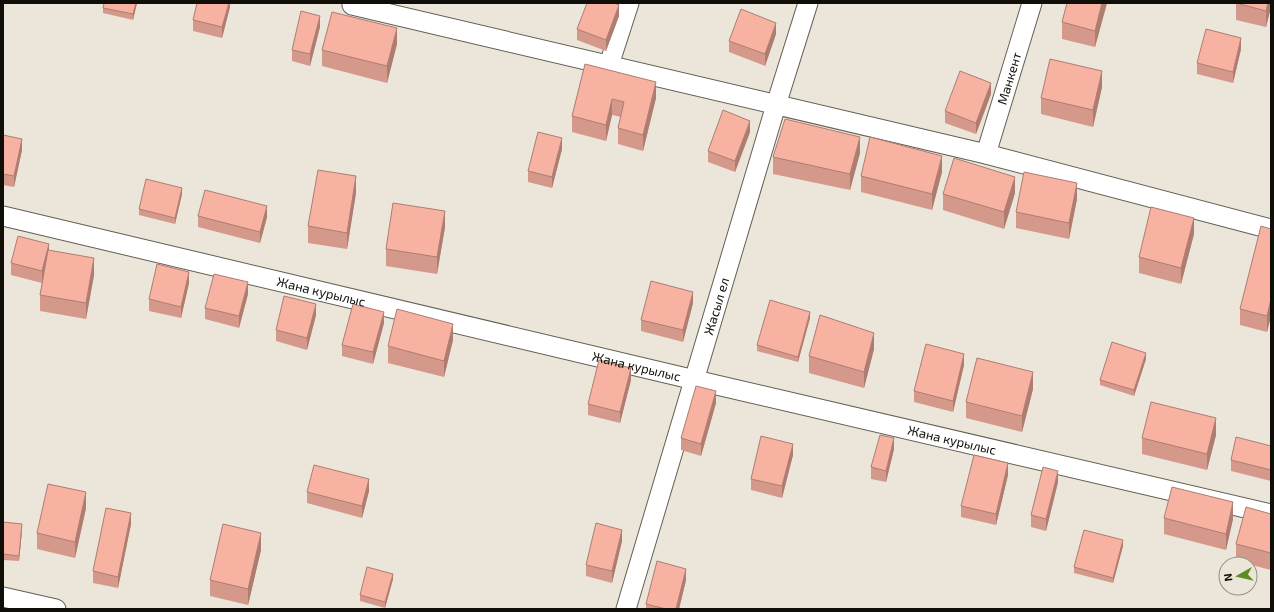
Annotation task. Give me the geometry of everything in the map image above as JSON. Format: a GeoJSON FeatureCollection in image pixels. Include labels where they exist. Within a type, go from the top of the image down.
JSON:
{"type":"FeatureCollection","features":[{"type":"Feature","properties":{"kind":"street"},"geometry":{"type":"LineString","coordinates":[[609,65],[629,3]]}},
{"type":"Feature","properties":{"kind":"street","name":"Жасыл ел"},"geometry":{"type":"LineString","coordinates":[[626,609],[776,105],[808,3]]}},
{"type":"Feature","properties":{"kind":"street","name":"Манкент"},"geometry":{"type":"LineString","coordinates":[[986,154],[1032,3]]}},
{"type":"Feature","properties":{"kind":"street"},"geometry":{"type":"LineString","coordinates":[[352,4],[986,154],[1271,229]]}},
{"type":"Feature","properties":{"kind":"street","name":"Жана курылыс"},"geometry":{"type":"LineString","coordinates":[[3,216],[695,380],[1271,514]]}},
{"type":"Feature","properties":{"kind":"street"},"geometry":{"type":"LineString","coordinates":[[3,597],[56,609]]}},
{"type":"Feature","properties":{"kind":"building"},"geometry":{"type":"Polygon","coordinates":[[[104,3],[136,3],[133,14],[103,8],[104,3]]]}},
{"type":"Feature","properties":{"kind":"building"},"geometry":{"type":"Polygon","coordinates":[[[197,3],[229,3],[222,27],[193,20],[197,3]]]}},
{"type":"Feature","properties":{"kind":"building"},"geometry":{"type":"Polygon","coordinates":[[[587,3],[614,3],[619,5],[606,40],[577,29],[587,3]]]}},
{"type":"Feature","properties":{"kind":"building"},"geometry":{"type":"Polygon","coordinates":[[[1067,3],[1102,3],[1095,31],[1062,22],[1067,3]]]}},
{"type":"Feature","properties":{"kind":"building"},"geometry":{"type":"Polygon","coordinates":[[[1236,3],[1268,3],[1266,11],[1236,3]]]}},
{"type":"Feature","properties":{"kind":"building"},"geometry":{"type":"Polygon","coordinates":[[[741,9],[776,23],[765,54],[729,41],[741,9]]]}},
{"type":"Feature","properties":{"kind":"building"},"geometry":{"type":"Polygon","coordinates":[[[301,11],[320,16],[310,54],[292,50],[301,11]]]}},
{"type":"Feature","properties":{"kind":"building"},"geometry":{"type":"Polygon","coordinates":[[[332,12],[397,28],[387,66],[322,50],[332,12]]]}},
{"type":"Feature","properties":{"kind":"building"},"geometry":{"type":"Polygon","coordinates":[[[1206,29],[1241,38],[1233,72],[1197,63],[1206,29]]]}},
{"type":"Feature","properties":{"kind":"building"},"geometry":{"type":"Polygon","coordinates":[[[1050,59],[1102,71],[1093,110],[1041,98],[1050,59]]]}},
{"type":"Feature","properties":{"kind":"building"},"geometry":{"type":"Polygon","coordinates":[[[585,64],[656,82],[643,135],[618,128],[624,102],[612,99],[606,125],[572,116],[585,64]]]}},
{"type":"Feature","properties":{"kind":"building"},"geometry":{"type":"Polygon","coordinates":[[[960,71],[991,83],[976,123],[945,111],[960,71]]]}},
{"type":"Feature","properties":{"kind":"building"},"geometry":{"type":"Polygon","coordinates":[[[723,110],[750,121],[735,161],[708,151],[723,110]]]}},
{"type":"Feature","properties":{"kind":"building"},"geometry":{"type":"Polygon","coordinates":[[[785,119],[860,137],[850,174],[773,157],[785,119]]]}},
{"type":"Feature","properties":{"kind":"building"},"geometry":{"type":"Polygon","coordinates":[[[538,132],[562,138],[552,177],[528,171],[538,132]]]}},
{"type":"Feature","properties":{"kind":"building"},"geometry":{"type":"Polygon","coordinates":[[[3,135],[22,139],[14,176],[3,174],[3,135]]]}},
{"type":"Feature","properties":{"kind":"building"},"geometry":{"type":"Polygon","coordinates":[[[870,137],[942,156],[932,194],[861,176],[870,137]]]}},
{"type":"Feature","properties":{"kind":"building"},"geometry":{"type":"Polygon","coordinates":[[[954,158],[1015,177],[1004,212],[943,194],[954,158]]]}},
{"type":"Feature","properties":{"kind":"building"},"geometry":{"type":"Polygon","coordinates":[[[318,170],[356,176],[347,233],[308,226],[318,170]]]}},
{"type":"Feature","properties":{"kind":"building"},"geometry":{"type":"Polygon","coordinates":[[[1024,172],[1077,183],[1069,223],[1016,212],[1024,172]]]}},
{"type":"Feature","properties":{"kind":"building"},"geometry":{"type":"Polygon","coordinates":[[[146,179],[182,188],[175,218],[139,209],[146,179]]]}},
{"type":"Feature","properties":{"kind":"building"},"geometry":{"type":"Polygon","coordinates":[[[205,190],[267,206],[260,232],[198,216],[205,190]]]}},
{"type":"Feature","properties":{"kind":"building"},"geometry":{"type":"Polygon","coordinates":[[[393,203],[445,211],[437,257],[386,249],[393,203]]]}},
{"type":"Feature","properties":{"kind":"building"},"geometry":{"type":"Polygon","coordinates":[[[1151,207],[1194,218],[1181,268],[1139,257],[1151,207]]]}},
{"type":"Feature","properties":{"kind":"building"},"geometry":{"type":"Polygon","coordinates":[[[1261,226],[1271,229],[1271,299],[1267,316],[1240,309],[1261,226]]]}},
{"type":"Feature","properties":{"kind":"building"},"geometry":{"type":"Polygon","coordinates":[[[18,236],[49,244],[42,271],[11,263],[18,236]]]}},
{"type":"Feature","properties":{"kind":"building"},"geometry":{"type":"Polygon","coordinates":[[[48,250],[94,258],[86,303],[40,295],[48,250]]]}},
{"type":"Feature","properties":{"kind":"building"},"geometry":{"type":"Polygon","coordinates":[[[157,264],[189,272],[181,307],[149,299],[157,264]]]}},
{"type":"Feature","properties":{"kind":"building"},"geometry":{"type":"Polygon","coordinates":[[[214,274],[248,282],[239,316],[205,308],[214,274]]]}},
{"type":"Feature","properties":{"kind":"building"},"geometry":{"type":"Polygon","coordinates":[[[651,281],[693,292],[683,330],[641,320],[651,281]]]}},
{"type":"Feature","properties":{"kind":"building"},"geometry":{"type":"Polygon","coordinates":[[[284,296],[316,304],[307,338],[276,330],[284,296]]]}},
{"type":"Feature","properties":{"kind":"building"},"geometry":{"type":"Polygon","coordinates":[[[770,300],[810,312],[798,357],[757,345],[770,300]]]}},
{"type":"Feature","properties":{"kind":"building"},"geometry":{"type":"Polygon","coordinates":[[[353,304],[384,312],[373,352],[342,345],[353,304]]]}},
{"type":"Feature","properties":{"kind":"building"},"geometry":{"type":"Polygon","coordinates":[[[397,309],[453,324],[444,361],[388,346],[397,309]]]}},
{"type":"Feature","properties":{"kind":"building"},"geometry":{"type":"Polygon","coordinates":[[[820,315],[874,333],[864,372],[809,356],[820,315]]]}},
{"type":"Feature","properties":{"kind":"building"},"geometry":{"type":"Polygon","coordinates":[[[1112,342],[1146,353],[1134,390],[1100,380],[1112,342]]]}},
{"type":"Feature","properties":{"kind":"building"},"geometry":{"type":"Polygon","coordinates":[[[926,344],[964,354],[953,401],[914,391],[926,344]]]}},
{"type":"Feature","properties":{"kind":"building"},"geometry":{"type":"Polygon","coordinates":[[[977,358],[1033,372],[1022,416],[966,402],[977,358]]]}},
{"type":"Feature","properties":{"kind":"building"},"geometry":{"type":"Polygon","coordinates":[[[599,360],[631,368],[620,412],[588,404],[599,360]]]}},
{"type":"Feature","properties":{"kind":"building"},"geometry":{"type":"Polygon","coordinates":[[[696,386],[716,391],[701,444],[681,438],[696,386]]]}},
{"type":"Feature","properties":{"kind":"building"},"geometry":{"type":"Polygon","coordinates":[[[1151,402],[1216,418],[1207,454],[1142,438],[1151,402]]]}},
{"type":"Feature","properties":{"kind":"building"},"geometry":{"type":"Polygon","coordinates":[[[880,435],[894,438],[886,471],[871,467],[880,435]]]}},
{"type":"Feature","properties":{"kind":"building"},"geometry":{"type":"Polygon","coordinates":[[[761,436],[793,444],[782,486],[751,479],[761,436]]]}},
{"type":"Feature","properties":{"kind":"building"},"geometry":{"type":"Polygon","coordinates":[[[1236,437],[1271,446],[1271,470],[1231,460],[1236,437]]]}},
{"type":"Feature","properties":{"kind":"building"},"geometry":{"type":"Polygon","coordinates":[[[974,455],[1008,463],[996,514],[961,506],[974,455]]]}},
{"type":"Feature","properties":{"kind":"building"},"geometry":{"type":"Polygon","coordinates":[[[314,465],[369,479],[362,506],[307,492],[314,465]]]}},
{"type":"Feature","properties":{"kind":"building"},"geometry":{"type":"Polygon","coordinates":[[[1043,467],[1058,471],[1046,519],[1031,515],[1043,467]]]}},
{"type":"Feature","properties":{"kind":"building"},"geometry":{"type":"Polygon","coordinates":[[[48,484],[86,492],[75,542],[37,533],[48,484]]]}},
{"type":"Feature","properties":{"kind":"building"},"geometry":{"type":"Polygon","coordinates":[[[1172,487],[1233,502],[1226,534],[1164,518],[1172,487]]]}},
{"type":"Feature","properties":{"kind":"building"},"geometry":{"type":"Polygon","coordinates":[[[1246,507],[1271,514],[1271,553],[1236,544],[1246,507]]]}},
{"type":"Feature","properties":{"kind":"building"},"geometry":{"type":"Polygon","coordinates":[[[106,508],[131,513],[118,577],[93,571],[106,508]]]}},
{"type":"Feature","properties":{"kind":"building"},"geometry":{"type":"Polygon","coordinates":[[[3,522],[22,524],[19,556],[3,554],[3,522]]]}},
{"type":"Feature","properties":{"kind":"building"},"geometry":{"type":"Polygon","coordinates":[[[596,523],[622,530],[612,571],[586,565],[596,523]]]}},
{"type":"Feature","properties":{"kind":"building"},"geometry":{"type":"Polygon","coordinates":[[[223,524],[261,533],[248,589],[210,580],[223,524]]]}},
{"type":"Feature","properties":{"kind":"building"},"geometry":{"type":"Polygon","coordinates":[[[1084,530],[1123,540],[1113,578],[1074,567],[1084,530]]]}},
{"type":"Feature","properties":{"kind":"building"},"geometry":{"type":"Polygon","coordinates":[[[657,561],[686,569],[676,609],[666,609],[646,604],[657,561]]]}},
{"type":"Feature","properties":{"kind":"building"},"geometry":{"type":"Polygon","coordinates":[[[367,567],[393,574],[385,602],[360,595],[367,567]]]}}]}
